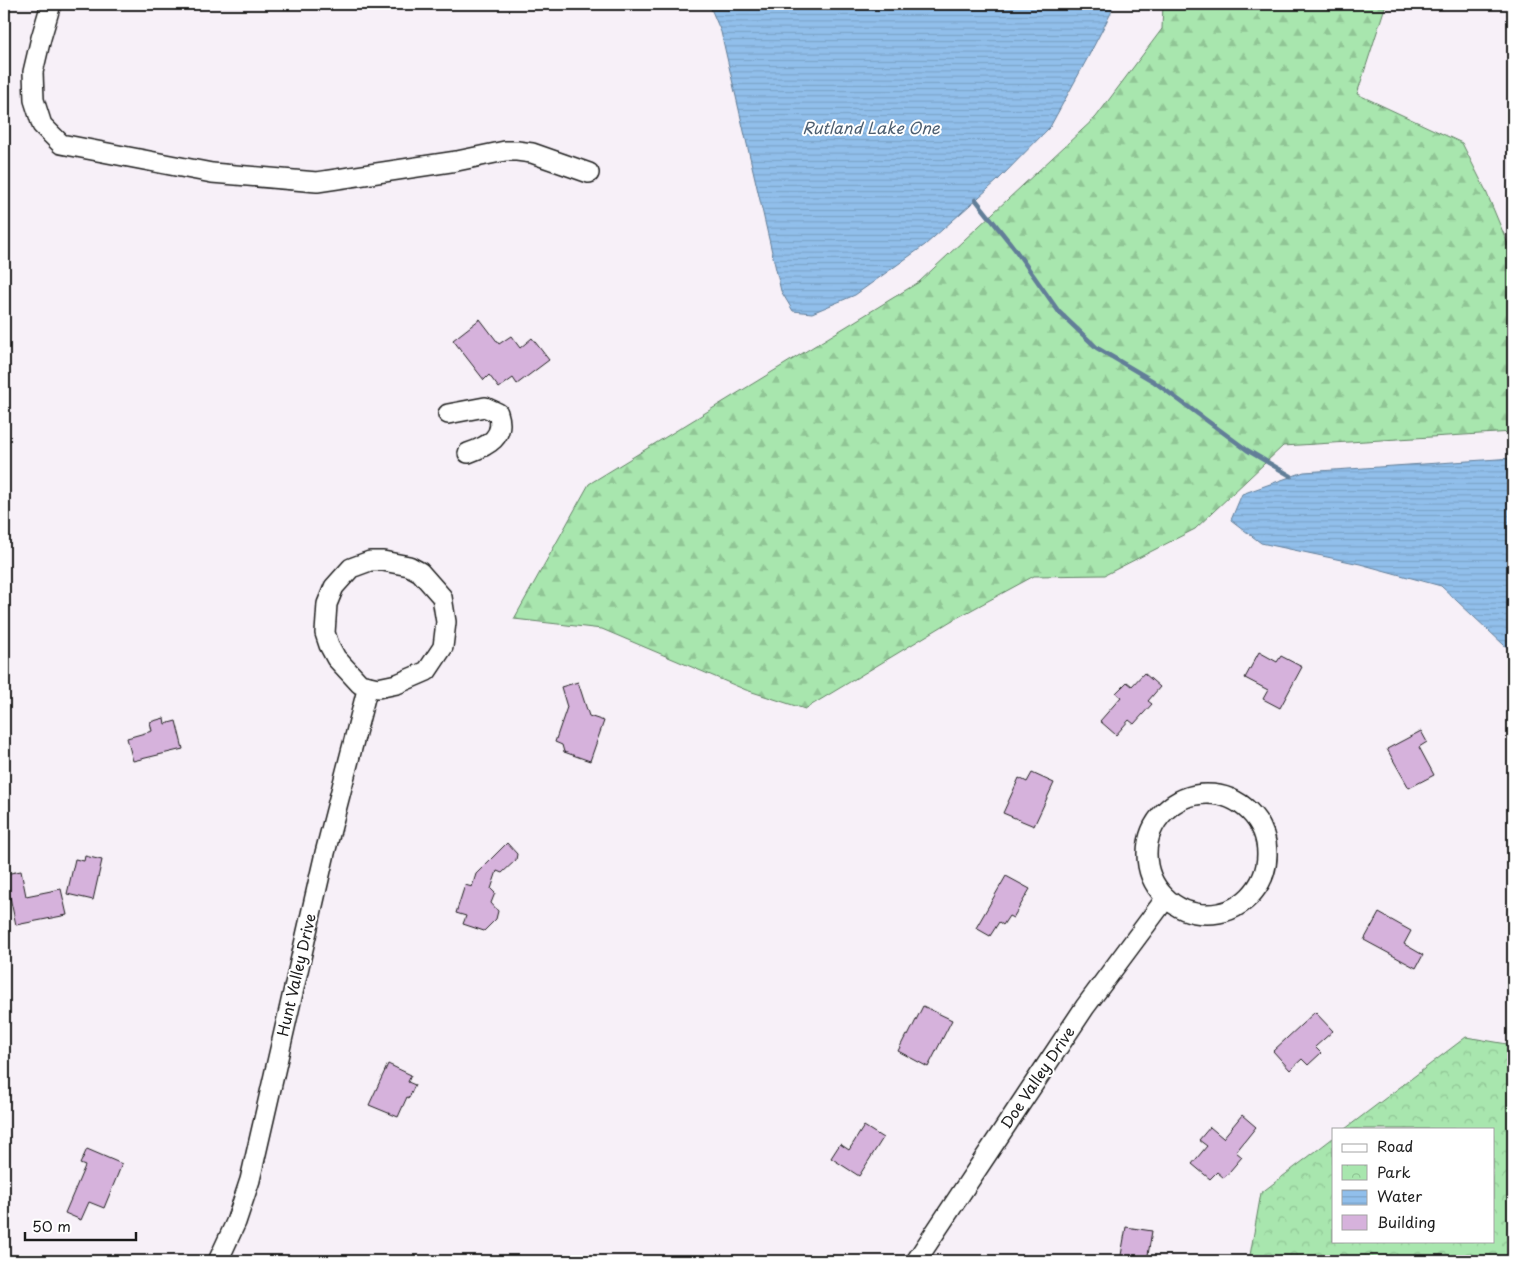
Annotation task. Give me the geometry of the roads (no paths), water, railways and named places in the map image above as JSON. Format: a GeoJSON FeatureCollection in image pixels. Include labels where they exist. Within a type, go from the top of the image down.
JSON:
{"type":"FeatureCollection","features":[{"type":"Feature","properties":{"kind":"street"},"geometry":{"type":"LineString","coordinates":[[51,4],[33,72],[34,100],[42,125],[61,144],[212,173],[317,182],[457,161],[505,151],[532,153],[589,173]]}},
{"type":"Feature","properties":{"kind":"street"},"geometry":{"type":"LineString","coordinates":[[448,414],[484,407],[498,412],[501,421],[499,432],[494,440],[483,448],[468,453]]}},
{"type":"Feature","properties":{"kind":"street"},"geometry":{"type":"LineString","coordinates":[[370,561],[383,561],[409,566],[420,572],[442,597],[446,622],[443,647],[427,671],[397,684],[378,688],[368,686],[360,684],[336,658],[329,645],[325,633],[326,604],[334,587],[351,568],[370,561]]}},
{"type":"Feature","properties":{"kind":"street","name":"Hunt Valley Drive"},"geometry":{"type":"LineString","coordinates":[[218,1261],[236,1222],[250,1180],[325,853],[368,686]]}},
{"type":"Feature","properties":{"kind":"street"},"geometry":{"type":"LineString","coordinates":[[1198,795],[1218,795],[1237,802],[1252,814],[1262,830],[1267,849],[1266,869],[1256,890],[1241,904],[1223,912],[1202,914],[1183,910],[1166,898],[1155,885],[1148,869],[1147,849],[1152,830],[1163,813],[1179,801],[1198,795]]}},
{"type":"Feature","properties":{"kind":"street","name":"Doe Valley Drive"},"geometry":{"type":"LineString","coordinates":[[916,1261],[1085,1007],[1166,898]]}},
{"type":"Feature","properties":{"kind":"water","name":"Rutland Lake One"},"geometry":{"type":"Polygon","coordinates":[[[709,4],[1113,4],[1111,13],[1050,127],[997,181],[925,245],[855,295],[812,313],[793,311],[781,291],[721,32],[709,4]]]}},
{"type":"Feature","properties":{"kind":"water"},"geometry":{"type":"Polygon","coordinates":[[[1513,458],[1513,651],[1504,645],[1441,586],[1360,564],[1261,543],[1231,520],[1242,494],[1304,472],[1513,458]]]}},
{"type":"Feature","properties":{"kind":"waterway"},"geometry":{"type":"LineString","coordinates":[[976,200],[1014,248],[1059,312],[1097,348],[1153,381],[1247,450],[1291,476]]}}]}
